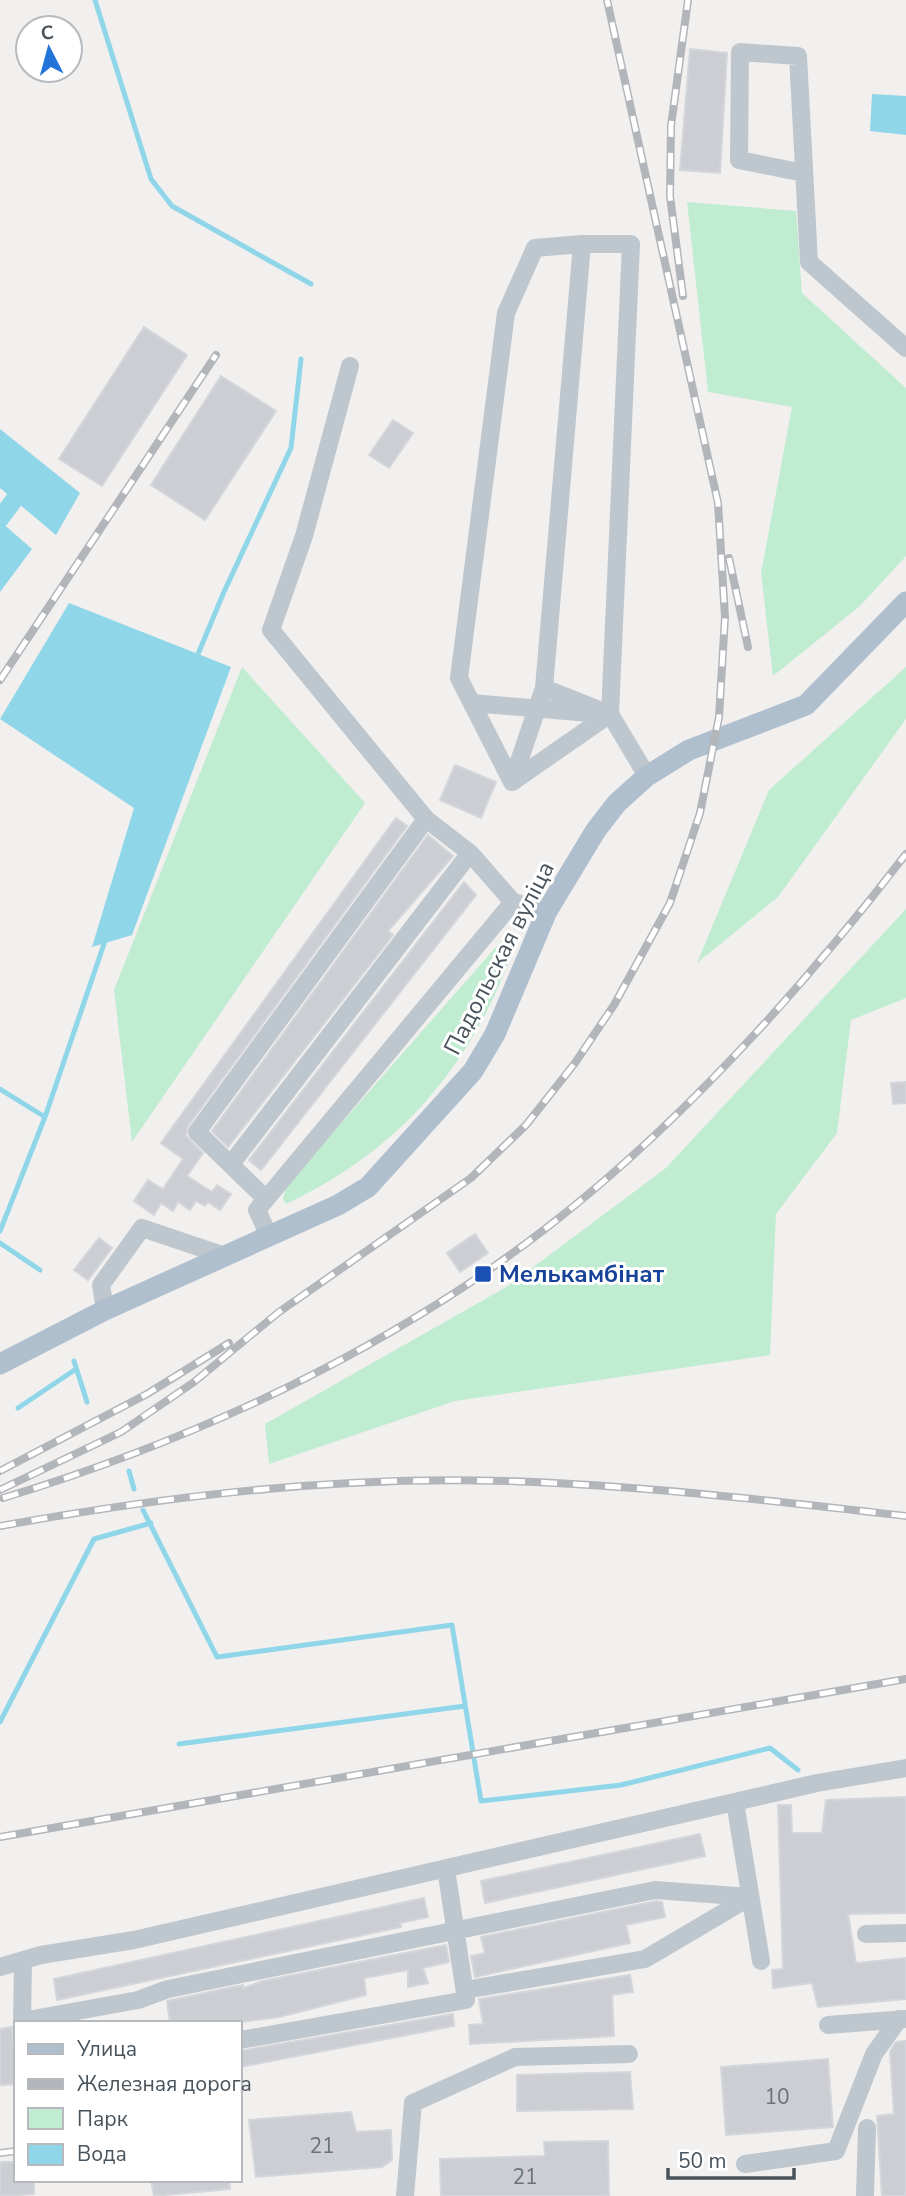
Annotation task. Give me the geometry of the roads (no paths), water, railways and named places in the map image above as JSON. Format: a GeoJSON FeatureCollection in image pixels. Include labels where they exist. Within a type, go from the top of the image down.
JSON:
{"type":"FeatureCollection","features":[{"type":"Feature","properties":{"kind":"main road","name":"Падольская вуліца"},"geometry":{"type":"LineString","coordinates":[[0,1364],[105,1310],[338,1205],[368,1187],[473,1071],[495,1034],[547,911],[596,830],[617,803],[647,776],[690,750],[806,705],[906,601]]}},
{"type":"Feature","properties":{"kind":"lane"},"geometry":{"type":"LineString","coordinates":[[804,173],[738,160],[740,52],[798,56],[809,262],[906,348]]}},
{"type":"Feature","properties":{"kind":"lane"},"geometry":{"type":"LineString","coordinates":[[512,782],[544,688],[582,244]]}},
{"type":"Feature","properties":{"kind":"lane"},"geometry":{"type":"LineString","coordinates":[[512,782],[459,678],[506,313],[535,248],[582,244],[631,244],[610,714],[647,776]]}},
{"type":"Feature","properties":{"kind":"lane"},"geometry":{"type":"LineString","coordinates":[[350,366],[304,536],[271,630],[426,819],[470,853],[513,902],[547,911]]}},
{"type":"Feature","properties":{"kind":"lane"},"geometry":{"type":"LineString","coordinates":[[544,688],[610,714]]}},
{"type":"Feature","properties":{"kind":"lane"},"geometry":{"type":"LineString","coordinates":[[472,704],[610,714]]}},
{"type":"Feature","properties":{"kind":"lane"},"geometry":{"type":"LineString","coordinates":[[512,782],[610,714]]}},
{"type":"Feature","properties":{"kind":"lane"},"geometry":{"type":"LineString","coordinates":[[266,1199],[197,1132],[426,819]]}},
{"type":"Feature","properties":{"kind":"lane"},"geometry":{"type":"LineString","coordinates":[[231,1164],[470,853]]}},
{"type":"Feature","properties":{"kind":"lane"},"geometry":{"type":"LineString","coordinates":[[269,1236],[257,1210],[513,902]]}},
{"type":"Feature","properties":{"kind":"lane"},"geometry":{"type":"LineString","coordinates":[[105,1310],[101,1285],[142,1228],[225,1256]]}},
{"type":"Feature","properties":{"kind":"lane"},"geometry":{"type":"LineString","coordinates":[[0,1967],[23,1960],[134,1940],[817,1783],[906,1768]]}},
{"type":"Feature","properties":{"kind":"lane"},"geometry":{"type":"LineString","coordinates":[[734,1802],[761,1961]]}},
{"type":"Feature","properties":{"kind":"lane"},"geometry":{"type":"LineString","coordinates":[[242,2039],[466,2000],[446,1868]]}},
{"type":"Feature","properties":{"kind":"lane"},"geometry":{"type":"LineString","coordinates":[[27,2021],[138,2000],[168,1989],[655,1890],[750,1897]]}},
{"type":"Feature","properties":{"kind":"lane"},"geometry":{"type":"LineString","coordinates":[[464,1990],[645,1959],[750,1897]]}},
{"type":"Feature","properties":{"kind":"lane"},"geometry":{"type":"LineString","coordinates":[[866,1934],[906,1933]]}},
{"type":"Feature","properties":{"kind":"lane"},"geometry":{"type":"LineString","coordinates":[[22,2021],[23,1960]]}},
{"type":"Feature","properties":{"kind":"lane"},"geometry":{"type":"LineString","coordinates":[[828,2025],[902,2019]]}},
{"type":"Feature","properties":{"kind":"lane"},"geometry":{"type":"LineString","coordinates":[[745,2164],[835,2151],[874,2054],[902,2019]]}},
{"type":"Feature","properties":{"kind":"lane"},"geometry":{"type":"LineString","coordinates":[[405,2196],[413,2103],[515,2057],[629,2054]]}},
{"type":"Feature","properties":{"kind":"lane"},"geometry":{"type":"LineString","coordinates":[[865,2196],[867,2129]]}},
{"type":"Feature","properties":{"kind":"water"},"geometry":{"type":"Polygon","coordinates":[[[872,94],[906,96],[906,135],[870,131],[872,94]]]}},
{"type":"Feature","properties":{"kind":"water"},"geometry":{"type":"Polygon","coordinates":[[[0,429],[80,493],[56,535],[0,488],[0,429]]]}},
{"type":"Feature","properties":{"kind":"water"},"geometry":{"type":"Polygon","coordinates":[[[0,521],[32,549],[0,592],[0,521]]]}},
{"type":"Feature","properties":{"kind":"water"},"geometry":{"type":"Polygon","coordinates":[[[69,603],[231,667],[132,935],[92,947],[134,808],[0,719],[69,603]]]}},
{"type":"Feature","properties":{"kind":"waterway"},"geometry":{"type":"LineString","coordinates":[[95,0],[151,179],[172,206],[311,284]]}},
{"type":"Feature","properties":{"kind":"waterway"},"geometry":{"type":"LineString","coordinates":[[196,659],[291,448],[301,359]]}},
{"type":"Feature","properties":{"kind":"waterway"},"geometry":{"type":"LineString","coordinates":[[0,519],[14,500]]}},
{"type":"Feature","properties":{"kind":"waterway"},"geometry":{"type":"LineString","coordinates":[[0,1231],[45,1117],[106,938]]}},
{"type":"Feature","properties":{"kind":"waterway"},"geometry":{"type":"LineString","coordinates":[[0,1089],[45,1117]]}},
{"type":"Feature","properties":{"kind":"waterway"},"geometry":{"type":"LineString","coordinates":[[0,1243],[40,1270]]}},
{"type":"Feature","properties":{"kind":"waterway"},"geometry":{"type":"LineString","coordinates":[[74,1361],[87,1402]]}},
{"type":"Feature","properties":{"kind":"waterway"},"geometry":{"type":"LineString","coordinates":[[18,1408],[76,1369]]}},
{"type":"Feature","properties":{"kind":"waterway"},"geometry":{"type":"LineString","coordinates":[[129,1471],[134,1489]]}},
{"type":"Feature","properties":{"kind":"waterway"},"geometry":{"type":"LineString","coordinates":[[143,1510],[217,1657],[452,1625],[481,1801],[621,1785],[770,1748],[798,1770]]}},
{"type":"Feature","properties":{"kind":"waterway"},"geometry":{"type":"LineString","coordinates":[[0,1722],[94,1539],[151,1523]]}},
{"type":"Feature","properties":{"kind":"waterway"},"geometry":{"type":"LineString","coordinates":[[179,1744],[465,1706]]}},
{"type":"Feature","properties":{"kind":"railway"},"geometry":{"type":"LineString","coordinates":[[0,1490],[121,1432],[194,1382],[279,1312],[471,1178],[526,1125],[575,1063],[614,1005],[670,903],[700,813],[719,717],[725,617],[718,503],[607,0]]}},
{"type":"Feature","properties":{"kind":"railway"},"geometry":{"type":"LineString","coordinates":[[683,296],[670,196],[671,126],[688,0]]}},
{"type":"Feature","properties":{"kind":"railway"},"geometry":{"type":"LineString","coordinates":[[0,680],[216,355]]}},
{"type":"Feature","properties":{"kind":"railway"},"geometry":{"type":"LineString","coordinates":[[729,558],[748,647]]}},
{"type":"Feature","properties":{"kind":"railway"},"geometry":{"type":"LineString","coordinates":[[3,1498],[146,1449],[286,1388],[420,1315],[484,1273],[595,1189],[691,1100],[782,1005],[906,854]]}},
{"type":"Feature","properties":{"kind":"railway"},"geometry":{"type":"LineString","coordinates":[[0,1471],[147,1394],[229,1343]]}},
{"type":"Feature","properties":{"kind":"railway"},"geometry":{"type":"LineString","coordinates":[[0,1526],[251,1490],[441,1480],[555,1483],[656,1490],[906,1516]]}},
{"type":"Feature","properties":{"kind":"railway"},"geometry":{"type":"LineString","coordinates":[[0,1837],[906,1679]]}},
{"type":"Feature","properties":{"kind":"railway"},"geometry":{"type":"LineString","coordinates":[[0,2153],[14,2151]]}},
{"type":"Feature","properties":{"kind":"place","name":"Мелькамбінат"},"geometry":{"type":"Point","coordinates":[483,1274]}}]}
